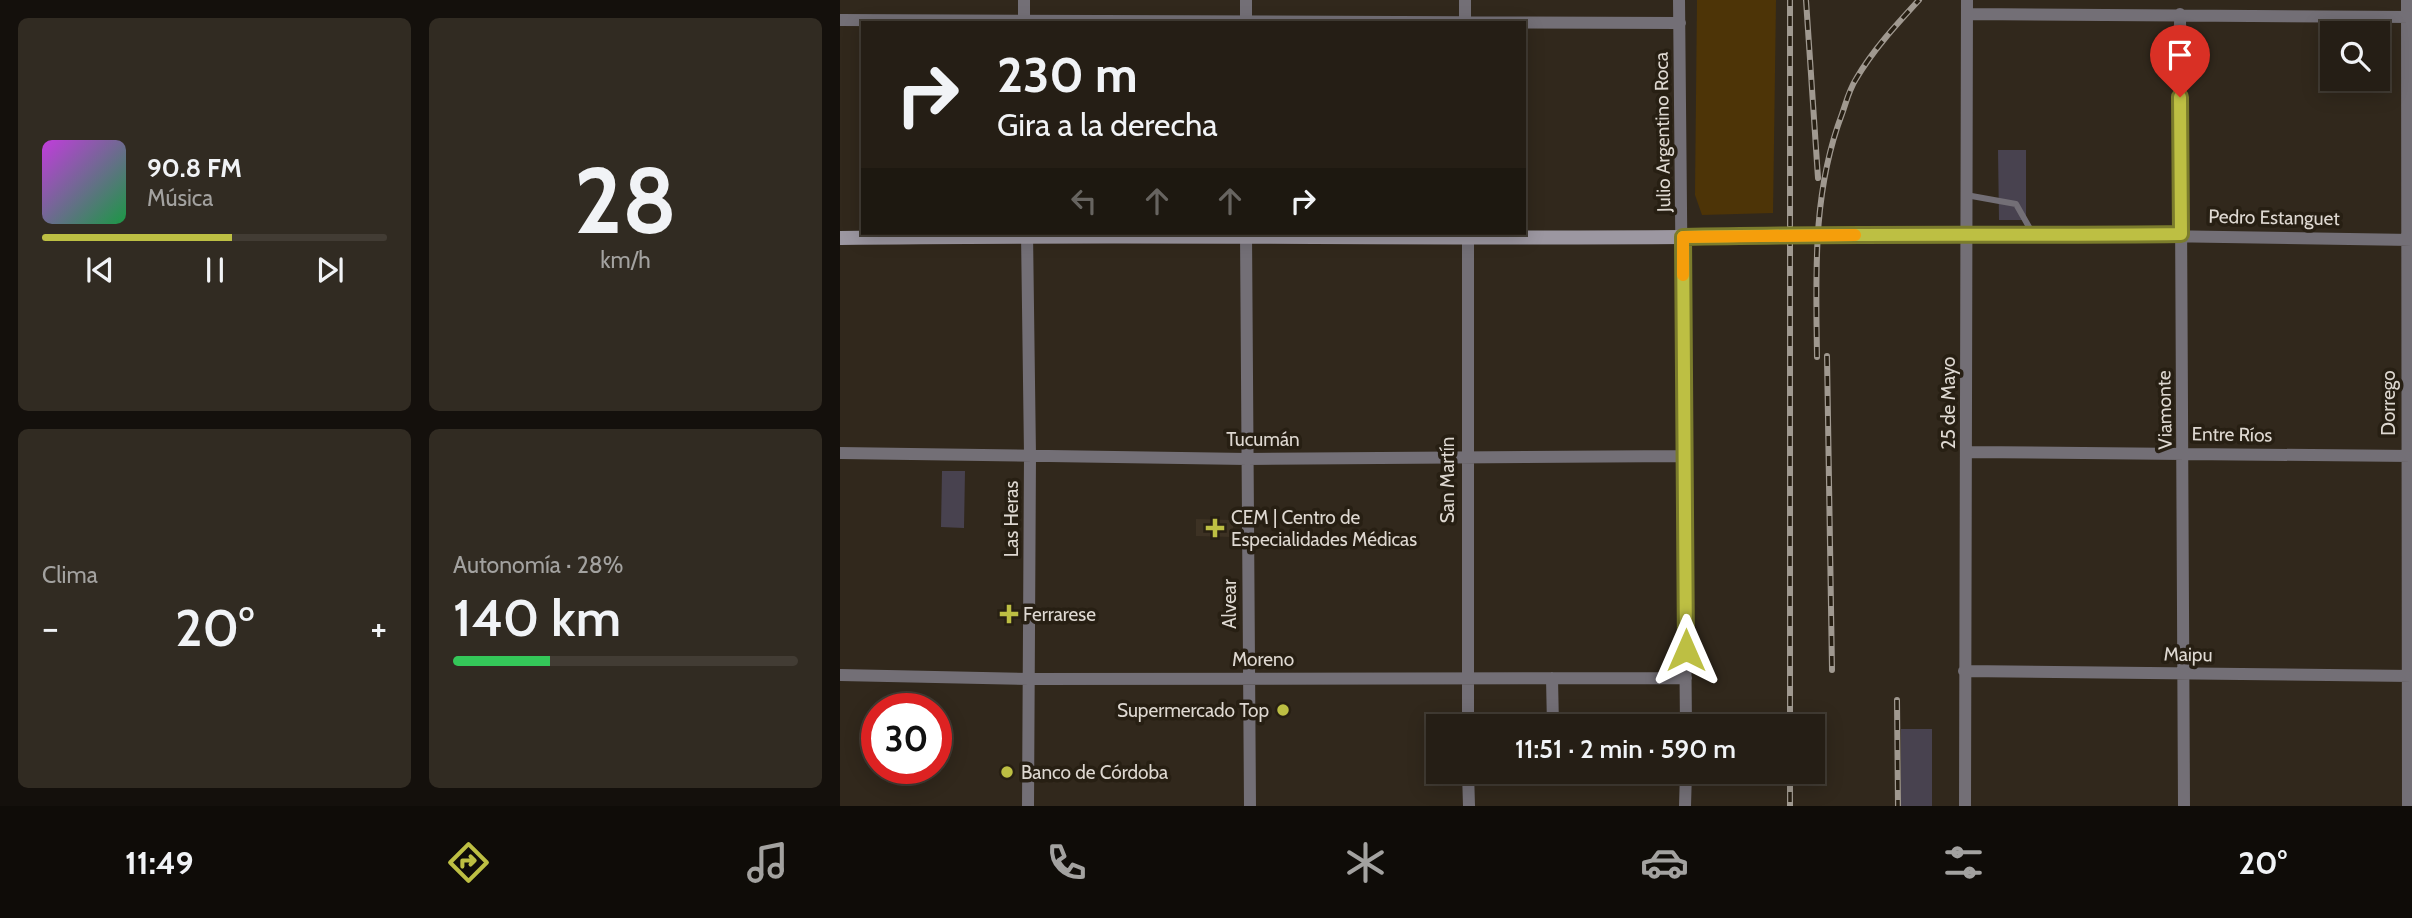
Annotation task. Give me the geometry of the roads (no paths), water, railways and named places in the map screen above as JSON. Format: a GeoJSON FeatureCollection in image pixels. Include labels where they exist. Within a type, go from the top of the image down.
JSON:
{"type":"FeatureCollection","features":[{"type":"Feature","properties":{"kind":"main road"},"geometry":{"type":"LineString","coordinates":[[840,238],[980,235]]}},
{"type":"Feature","properties":{"kind":"main road"},"geometry":{"type":"LineString","coordinates":[[1246,235],[1683,237]]}},
{"type":"Feature","properties":{"kind":"street"},"geometry":{"type":"LineString","coordinates":[[1024,0],[1024,21]]}},
{"type":"Feature","properties":{"kind":"street"},"geometry":{"type":"LineString","coordinates":[[1246,0],[1246,21]]}},
{"type":"Feature","properties":{"kind":"street"},"geometry":{"type":"LineString","coordinates":[[1465,0],[1465,21]]}},
{"type":"Feature","properties":{"kind":"street","name":"Julio Argentino Roca"},"geometry":{"type":"LineString","coordinates":[[1679,0],[1686,714]]}},
{"type":"Feature","properties":{"kind":"street","name":"25 de Mayo"},"geometry":{"type":"LineString","coordinates":[[1965,806],[1967,0]]}},
{"type":"Feature","properties":{"kind":"street","name":"Dorrego"},"geometry":{"type":"LineString","coordinates":[[2407,0],[2410,240],[2408,806]]}},
{"type":"Feature","properties":{"kind":"street"},"geometry":{"type":"LineString","coordinates":[[1967,14],[2409,17]]}},
{"type":"Feature","properties":{"kind":"street","name":"Viamonte"},"geometry":{"type":"LineString","coordinates":[[2180,14],[2184,806]]}},
{"type":"Feature","properties":{"kind":"street"},"geometry":{"type":"LineString","coordinates":[[840,20],[932,21]]}},
{"type":"Feature","properties":{"kind":"street"},"geometry":{"type":"LineString","coordinates":[[1526,22],[1679,23]]}},
{"type":"Feature","properties":{"kind":"street","name":"Pedro Estanguet"},"geometry":{"type":"LineString","coordinates":[[1683,237],[1968,233],[2034,236],[2181,234],[2410,240]]}},
{"type":"Feature","properties":{"kind":"street","name":"Las Heras"},"geometry":{"type":"LineString","coordinates":[[1027,235],[1030,455],[1028,806]]}},
{"type":"Feature","properties":{"kind":"street","name":"Alvear"},"geometry":{"type":"LineString","coordinates":[[1246,235],[1250,806]]}},
{"type":"Feature","properties":{"kind":"street","name":"San Martín"},"geometry":{"type":"LineString","coordinates":[[1468,235],[1468,714]]}},
{"type":"Feature","properties":{"kind":"street","name":"Entre Ríos"},"geometry":{"type":"LineString","coordinates":[[1967,452],[2410,456]]}},
{"type":"Feature","properties":{"kind":"street","name":"Tucumán"},"geometry":{"type":"LineString","coordinates":[[840,453],[1247,459],[1685,456]]}},
{"type":"Feature","properties":{"kind":"street","name":"Maipu"},"geometry":{"type":"LineString","coordinates":[[1964,671],[2410,676]]}},
{"type":"Feature","properties":{"kind":"street","name":"Moreno"},"geometry":{"type":"LineString","coordinates":[[840,675],[1029,679],[1686,678]]}},
{"type":"Feature","properties":{"kind":"street"},"geometry":{"type":"LineString","coordinates":[[1552,678],[1553,714]]}},
{"type":"Feature","properties":{"kind":"street"},"geometry":{"type":"LineString","coordinates":[[1468,784],[1469,806]]}},
{"type":"Feature","properties":{"kind":"street"},"geometry":{"type":"LineString","coordinates":[[1685,806],[1686,784]]}},
{"type":"Feature","properties":{"kind":"lane"},"geometry":{"type":"LineString","coordinates":[[1966,195],[2016,204],[2034,236]]}},
{"type":"Feature","properties":{"kind":"railway"},"geometry":{"type":"LineString","coordinates":[[1790,0],[1790,714]]}},
{"type":"Feature","properties":{"kind":"railway"},"geometry":{"type":"LineString","coordinates":[[1806,0],[1818,178]]}},
{"type":"Feature","properties":{"kind":"railway"},"geometry":{"type":"LineString","coordinates":[[1817,357],[1818,234],[1825,174],[1832,144],[1856,79],[1877,48],[1919,0]]}},
{"type":"Feature","properties":{"kind":"railway"},"geometry":{"type":"LineString","coordinates":[[1827,356],[1832,670]]}},
{"type":"Feature","properties":{"kind":"railway"},"geometry":{"type":"LineString","coordinates":[[1897,700],[1898,806]]}},
{"type":"Feature","properties":{"kind":"railway"},"geometry":{"type":"LineString","coordinates":[[1790,784],[1790,806]]}},
{"type":"Feature","properties":{"kind":"place","name":"CEM | Centro de Especialidades Médicas"},"geometry":{"type":"Point","coordinates":[1215,528]}},
{"type":"Feature","properties":{"kind":"place","name":"Ferrarese"},"geometry":{"type":"Point","coordinates":[1009,614]}},
{"type":"Feature","properties":{"kind":"place","name":"Supermercado Top"},"geometry":{"type":"Point","coordinates":[1283,710]}},
{"type":"Feature","properties":{"kind":"place","name":"Banco de Córdoba"},"geometry":{"type":"Point","coordinates":[1007,772]}}]}
